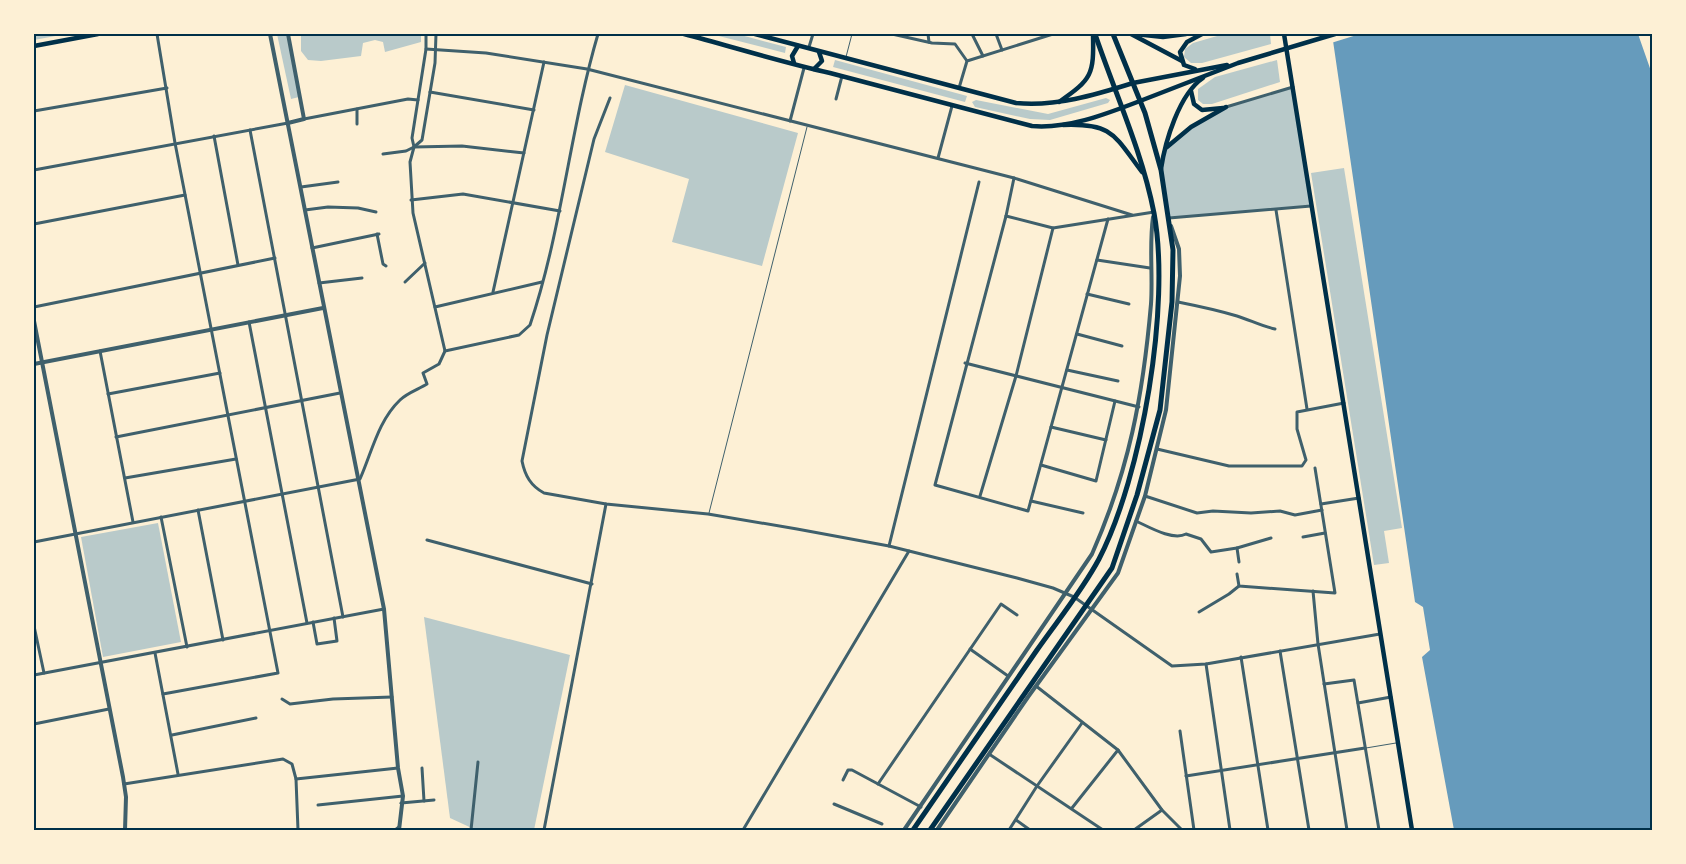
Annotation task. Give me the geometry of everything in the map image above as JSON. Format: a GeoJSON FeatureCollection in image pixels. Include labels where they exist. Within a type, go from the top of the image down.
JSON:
{"type":"FeatureCollection","features":[{"type":"Feature","properties":{"kind":"highway"},"geometry":{"type":"LineString","coordinates":[[913,830],[1099,559],[1122,502],[1146,408],[1160,285],[1154,212],[1122,108],[1094,34]]}},
{"type":"Feature","properties":{"kind":"highway"},"geometry":{"type":"LineString","coordinates":[[930,830],[1112,568],[1137,495],[1160,410],[1172,302],[1173,250],[1161,170],[1140,102],[1113,34]]}},
{"type":"Feature","properties":{"kind":"main road"},"geometry":{"type":"LineString","coordinates":[[34,46],[98,34]]}},
{"type":"Feature","properties":{"kind":"main road"},"geometry":{"type":"LineString","coordinates":[[684,34],[794,63],[804,68],[842,76],[1032,126],[1088,124],[1106,129],[1119,142],[1142,172]]}},
{"type":"Feature","properties":{"kind":"main road"},"geometry":{"type":"LineString","coordinates":[[755,34],[1016,103],[1038,105],[1059,102],[1133,83],[1238,63]]}},
{"type":"Feature","properties":{"kind":"main road"},"geometry":{"type":"LineString","coordinates":[[1059,102],[1080,88],[1092,71],[1094,34]]}},
{"type":"Feature","properties":{"kind":"main road"},"geometry":{"type":"LineString","coordinates":[[1131,34],[1182,61],[1192,69],[1206,69]]}},
{"type":"Feature","properties":{"kind":"main road"},"geometry":{"type":"LineString","coordinates":[[1135,34],[1163,37],[1186,34]]}},
{"type":"Feature","properties":{"kind":"main road"},"geometry":{"type":"LineString","coordinates":[[1182,61],[1180,52],[1184,45],[1202,34]]}},
{"type":"Feature","properties":{"kind":"main road"},"geometry":{"type":"LineString","coordinates":[[1284,34],[1412,830]]}},
{"type":"Feature","properties":{"kind":"main road"},"geometry":{"type":"LineString","coordinates":[[1063,125],[1140,102],[1238,63],[1335,34]]}},
{"type":"Feature","properties":{"kind":"main road"},"geometry":{"type":"LineString","coordinates":[[794,63],[792,56],[798,46]]}},
{"type":"Feature","properties":{"kind":"main road"},"geometry":{"type":"LineString","coordinates":[[813,69],[822,61],[819,52]]}},
{"type":"Feature","properties":{"kind":"main road"},"geometry":{"type":"LineString","coordinates":[[1161,170],[1175,117],[1191,89],[1213,72]]}},
{"type":"Feature","properties":{"kind":"main road"},"geometry":{"type":"LineString","coordinates":[[1191,89],[1194,104],[1202,110],[1226,107]]}},
{"type":"Feature","properties":{"kind":"main road"},"geometry":{"type":"LineString","coordinates":[[1166,148],[1191,126],[1226,107]]}},
{"type":"Feature","properties":{"kind":"street"},"geometry":{"type":"LineString","coordinates":[[157,34],[175,143],[268,631],[278,673],[163,694]]}},
{"type":"Feature","properties":{"kind":"street"},"geometry":{"type":"LineString","coordinates":[[270,34],[340,393],[360,480],[384,610],[398,768],[403,796],[399,829],[395,830]]}},
{"type":"Feature","properties":{"kind":"street"},"geometry":{"type":"LineString","coordinates":[[288,34],[304,120]]}},
{"type":"Feature","properties":{"kind":"street"},"geometry":{"type":"LineString","coordinates":[[360,480],[374,448],[379,426],[401,399],[428,384],[424,373],[439,364],[445,351],[411,200],[410,162],[414,147],[412,138],[426,49],[426,34]]}},
{"type":"Feature","properties":{"kind":"street"},"geometry":{"type":"LineString","coordinates":[[384,154],[406,151],[422,140],[430,92],[436,34]]}},
{"type":"Feature","properties":{"kind":"street"},"geometry":{"type":"LineString","coordinates":[[445,351],[519,335],[530,325],[560,211],[587,69],[598,34]]}},
{"type":"Feature","properties":{"kind":"street"},"geometry":{"type":"LineString","coordinates":[[809,47],[813,34]]}},
{"type":"Feature","properties":{"kind":"street"},"geometry":{"type":"LineString","coordinates":[[892,34],[930,42],[956,44],[967,61],[959,88]]}},
{"type":"Feature","properties":{"kind":"street"},"geometry":{"type":"LineString","coordinates":[[928,34],[930,42]]}},
{"type":"Feature","properties":{"kind":"street"},"geometry":{"type":"LineString","coordinates":[[972,34],[982,56]]}},
{"type":"Feature","properties":{"kind":"street"},"geometry":{"type":"LineString","coordinates":[[996,34],[1002,50]]}},
{"type":"Feature","properties":{"kind":"street"},"geometry":{"type":"LineString","coordinates":[[967,61],[1041,36],[1053,34]]}},
{"type":"Feature","properties":{"kind":"street"},"geometry":{"type":"LineString","coordinates":[[426,49],[435,48],[587,69],[1014,178],[1132,215]]}},
{"type":"Feature","properties":{"kind":"street"},"geometry":{"type":"LineString","coordinates":[[493,292],[515,202],[544,62]]}},
{"type":"Feature","properties":{"kind":"street"},"geometry":{"type":"LineString","coordinates":[[790,122],[804,68]]}},
{"type":"Feature","properties":{"kind":"street"},"geometry":{"type":"LineString","coordinates":[[836,98],[842,76]]}},
{"type":"Feature","properties":{"kind":"street"},"geometry":{"type":"LineString","coordinates":[[1226,107],[1293,87]]}},
{"type":"Feature","properties":{"kind":"street"},"geometry":{"type":"LineString","coordinates":[[34,111],[166,88]]}},
{"type":"Feature","properties":{"kind":"street"},"geometry":{"type":"LineString","coordinates":[[430,92],[534,110]]}},
{"type":"Feature","properties":{"kind":"street"},"geometry":{"type":"LineString","coordinates":[[610,98],[594,139],[546,341],[522,462],[528,480],[544,493],[606,504],[708,514],[889,546],[1017,578],[1066,593],[1086,604],[1166,665],[1178,667],[1206,664],[1381,634]]}},
{"type":"Feature","properties":{"kind":"street"},"geometry":{"type":"LineString","coordinates":[[34,170],[408,99],[418,100]]}},
{"type":"Feature","properties":{"kind":"street"},"geometry":{"type":"LineString","coordinates":[[938,158],[952,106]]}},
{"type":"Feature","properties":{"kind":"street"},"geometry":{"type":"LineString","coordinates":[[356,109],[357,124]]}},
{"type":"Feature","properties":{"kind":"street"},"geometry":{"type":"LineString","coordinates":[[250,130],[286,315],[300,401],[343,617]]}},
{"type":"Feature","properties":{"kind":"street"},"geometry":{"type":"LineString","coordinates":[[214,136],[238,265]]}},
{"type":"Feature","properties":{"kind":"street"},"geometry":{"type":"LineString","coordinates":[[414,147],[479,146],[524,153]]}},
{"type":"Feature","properties":{"kind":"street"},"geometry":{"type":"LineString","coordinates":[[1014,178],[1006,216],[965,363],[934,485],[980,496],[1028,511],[1108,219]]}},
{"type":"Feature","properties":{"kind":"street"},"geometry":{"type":"LineString","coordinates":[[300,187],[338,182]]}},
{"type":"Feature","properties":{"kind":"street"},"geometry":{"type":"LineString","coordinates":[[889,546],[980,182]]}},
{"type":"Feature","properties":{"kind":"street"},"geometry":{"type":"LineString","coordinates":[[411,200],[463,194],[560,211]]}},
{"type":"Feature","properties":{"kind":"street"},"geometry":{"type":"LineString","coordinates":[[34,224],[185,195]]}},
{"type":"Feature","properties":{"kind":"street"},"geometry":{"type":"LineString","coordinates":[[937,830],[988,753],[1118,573],[1145,496],[1166,410],[1178,302],[1179,250],[1168,218],[1312,206]]}},
{"type":"Feature","properties":{"kind":"street"},"geometry":{"type":"LineString","coordinates":[[305,210],[328,207],[358,208],[376,212]]}},
{"type":"Feature","properties":{"kind":"street"},"geometry":{"type":"LineString","coordinates":[[1276,210],[1307,409]]}},
{"type":"Feature","properties":{"kind":"street"},"geometry":{"type":"LineString","coordinates":[[904,830],[1092,554],[1110,512],[1139,407],[1151,302],[1150,237],[1154,212],[1053,228],[1006,216]]}},
{"type":"Feature","properties":{"kind":"street"},"geometry":{"type":"LineString","coordinates":[[980,496],[1016,376],[1053,228]]}},
{"type":"Feature","properties":{"kind":"street"},"geometry":{"type":"LineString","coordinates":[[312,248],[378,234],[383,264],[386,266]]}},
{"type":"Feature","properties":{"kind":"street"},"geometry":{"type":"LineString","coordinates":[[34,307],[274,258]]}},
{"type":"Feature","properties":{"kind":"street"},"geometry":{"type":"LineString","coordinates":[[1097,260],[1150,268]]}},
{"type":"Feature","properties":{"kind":"street"},"geometry":{"type":"LineString","coordinates":[[405,282],[425,262]]}},
{"type":"Feature","properties":{"kind":"street"},"geometry":{"type":"LineString","coordinates":[[319,283],[362,278]]}},
{"type":"Feature","properties":{"kind":"street"},"geometry":{"type":"LineString","coordinates":[[435,307],[542,282]]}},
{"type":"Feature","properties":{"kind":"street"},"geometry":{"type":"LineString","coordinates":[[1087,294],[1129,304]]}},
{"type":"Feature","properties":{"kind":"street"},"geometry":{"type":"LineString","coordinates":[[1178,302],[1210,308],[1252,324],[1275,329]]}},
{"type":"Feature","properties":{"kind":"street"},"geometry":{"type":"LineString","coordinates":[[34,364],[323,308]]}},
{"type":"Feature","properties":{"kind":"street"},"geometry":{"type":"LineString","coordinates":[[34,321],[124,784],[124,830]]}},
{"type":"Feature","properties":{"kind":"street"},"geometry":{"type":"LineString","coordinates":[[249,322],[307,623]]}},
{"type":"Feature","properties":{"kind":"street"},"geometry":{"type":"LineString","coordinates":[[1076,334],[1122,346]]}},
{"type":"Feature","properties":{"kind":"street"},"geometry":{"type":"LineString","coordinates":[[100,350],[133,522]]}},
{"type":"Feature","properties":{"kind":"street"},"geometry":{"type":"LineString","coordinates":[[965,363],[1139,407]]}},
{"type":"Feature","properties":{"kind":"street"},"geometry":{"type":"LineString","coordinates":[[1067,370],[1118,381]]}},
{"type":"Feature","properties":{"kind":"street"},"geometry":{"type":"LineString","coordinates":[[108,394],[220,373]]}},
{"type":"Feature","properties":{"kind":"street"},"geometry":{"type":"LineString","coordinates":[[116,437],[340,393]]}},
{"type":"Feature","properties":{"kind":"street"},"geometry":{"type":"LineString","coordinates":[[1041,465],[1095,481],[1115,401]]}},
{"type":"Feature","properties":{"kind":"street"},"geometry":{"type":"LineString","coordinates":[[1156,448],[1229,466],[1302,466],[1306,460],[1298,434],[1297,412],[1344,403]]}},
{"type":"Feature","properties":{"kind":"street"},"geometry":{"type":"LineString","coordinates":[[1051,427],[1106,440]]}},
{"type":"Feature","properties":{"kind":"street"},"geometry":{"type":"LineString","coordinates":[[125,478],[236,459]]}},
{"type":"Feature","properties":{"kind":"street"},"geometry":{"type":"LineString","coordinates":[[1200,612],[1230,594],[1239,586],[1335,593],[1315,468]]}},
{"type":"Feature","properties":{"kind":"street"},"geometry":{"type":"LineString","coordinates":[[34,542],[360,480]]}},
{"type":"Feature","properties":{"kind":"street"},"geometry":{"type":"LineString","coordinates":[[1145,496],[1196,512],[1251,513],[1280,511],[1295,514],[1322,510]]}},
{"type":"Feature","properties":{"kind":"street"},"geometry":{"type":"LineString","coordinates":[[1321,504],[1359,498]]}},
{"type":"Feature","properties":{"kind":"street"},"geometry":{"type":"LineString","coordinates":[[1031,501],[1083,513]]}},
{"type":"Feature","properties":{"kind":"street"},"geometry":{"type":"LineString","coordinates":[[544,830],[606,504]]}},
{"type":"Feature","properties":{"kind":"street"},"geometry":{"type":"LineString","coordinates":[[198,510],[223,640]]}},
{"type":"Feature","properties":{"kind":"street"},"geometry":{"type":"LineString","coordinates":[[161,517],[187,647]]}},
{"type":"Feature","properties":{"kind":"street"},"geometry":{"type":"LineString","coordinates":[[1136,521],[1169,534],[1182,536],[1186,534],[1201,540],[1211,552],[1236,548],[1271,538]]}},
{"type":"Feature","properties":{"kind":"street"},"geometry":{"type":"LineString","coordinates":[[1303,537],[1325,533]]}},
{"type":"Feature","properties":{"kind":"street"},"geometry":{"type":"LineString","coordinates":[[427,540],[592,584]]}},
{"type":"Feature","properties":{"kind":"street"},"geometry":{"type":"LineString","coordinates":[[1236,548],[1239,562]]}},
{"type":"Feature","properties":{"kind":"street"},"geometry":{"type":"LineString","coordinates":[[743,830],[909,551]]}},
{"type":"Feature","properties":{"kind":"street"},"geometry":{"type":"LineString","coordinates":[[1237,574],[1239,586]]}},
{"type":"Feature","properties":{"kind":"street"},"geometry":{"type":"LineString","coordinates":[[1313,591],[1318,644],[1347,830]]}},
{"type":"Feature","properties":{"kind":"street"},"geometry":{"type":"LineString","coordinates":[[878,784],[1001,604],[1017,615]]}},
{"type":"Feature","properties":{"kind":"street"},"geometry":{"type":"LineString","coordinates":[[34,675],[384,610]]}},
{"type":"Feature","properties":{"kind":"street"},"geometry":{"type":"LineString","coordinates":[[312,622],[317,644],[337,641],[334,618]]}},
{"type":"Feature","properties":{"kind":"street"},"geometry":{"type":"LineString","coordinates":[[34,626],[44,673]]}},
{"type":"Feature","properties":{"kind":"street"},"geometry":{"type":"LineString","coordinates":[[970,649],[1008,676]]}},
{"type":"Feature","properties":{"kind":"street"},"geometry":{"type":"LineString","coordinates":[[1280,650],[1309,830]]}},
{"type":"Feature","properties":{"kind":"street"},"geometry":{"type":"LineString","coordinates":[[155,652],[172,734],[178,774]]}},
{"type":"Feature","properties":{"kind":"street"},"geometry":{"type":"LineString","coordinates":[[1241,657],[1268,830]]}},
{"type":"Feature","properties":{"kind":"street"},"geometry":{"type":"LineString","coordinates":[[1206,664],[1230,830]]}},
{"type":"Feature","properties":{"kind":"street"},"geometry":{"type":"LineString","coordinates":[[1324,684],[1354,680],[1379,830]]}},
{"type":"Feature","properties":{"kind":"street"},"geometry":{"type":"LineString","coordinates":[[1036,686],[1082,724],[1118,750],[1162,810],[1182,830]]}},
{"type":"Feature","properties":{"kind":"street"},"geometry":{"type":"LineString","coordinates":[[282,699],[290,704],[333,699],[393,697]]}},
{"type":"Feature","properties":{"kind":"street"},"geometry":{"type":"LineString","coordinates":[[1358,703],[1391,697]]}},
{"type":"Feature","properties":{"kind":"street"},"geometry":{"type":"LineString","coordinates":[[34,724],[109,709]]}},
{"type":"Feature","properties":{"kind":"street"},"geometry":{"type":"LineString","coordinates":[[172,734],[256,718]]}},
{"type":"Feature","properties":{"kind":"street"},"geometry":{"type":"LineString","coordinates":[[1009,830],[1037,786],[1082,724]]}},
{"type":"Feature","properties":{"kind":"street"},"geometry":{"type":"LineString","coordinates":[[1180,731],[1194,830]]}},
{"type":"Feature","properties":{"kind":"street"},"geometry":{"type":"LineString","coordinates":[[1186,776],[1365,748]]}},
{"type":"Feature","properties":{"kind":"street"},"geometry":{"type":"LineString","coordinates":[[1072,808],[1118,750]]}},
{"type":"Feature","properties":{"kind":"street"},"geometry":{"type":"LineString","coordinates":[[988,753],[1103,830]]}},
{"type":"Feature","properties":{"kind":"street"},"geometry":{"type":"LineString","coordinates":[[124,784],[283,759],[292,764],[296,779],[298,830]]}},
{"type":"Feature","properties":{"kind":"street"},"geometry":{"type":"LineString","coordinates":[[471,830],[478,762]]}},
{"type":"Feature","properties":{"kind":"street"},"geometry":{"type":"LineString","coordinates":[[296,779],[398,768]]}},
{"type":"Feature","properties":{"kind":"street"},"geometry":{"type":"LineString","coordinates":[[422,768],[424,801]]}},
{"type":"Feature","properties":{"kind":"street"},"geometry":{"type":"LineString","coordinates":[[843,780],[850,770],[921,807]]}},
{"type":"Feature","properties":{"kind":"street"},"geometry":{"type":"LineString","coordinates":[[318,805],[403,796]]}},
{"type":"Feature","properties":{"kind":"street"},"geometry":{"type":"LineString","coordinates":[[401,804],[434,800]]}},
{"type":"Feature","properties":{"kind":"street"},"geometry":{"type":"LineString","coordinates":[[834,804],[882,824]]}},
{"type":"Feature","properties":{"kind":"street"},"geometry":{"type":"LineString","coordinates":[[1134,830],[1162,810]]}},
{"type":"Feature","properties":{"kind":"street"},"geometry":{"type":"LineString","coordinates":[[1016,820],[1030,830]]}},
{"type":"Feature","properties":{"kind":"lane"},"geometry":{"type":"LineString","coordinates":[[846,58],[852,34]]}},
{"type":"Feature","properties":{"kind":"lane"},"geometry":{"type":"LineString","coordinates":[[708,514],[807,126]]}},
{"type":"Feature","properties":{"kind":"lane"},"geometry":{"type":"LineString","coordinates":[[1365,748],[1398,743]]}},
{"type":"Feature","properties":{"kind":"shaded area"},"geometry":{"type":"Polygon","coordinates":[[[66,34],[34,40],[34,35],[66,34]]]}},
{"type":"Feature","properties":{"kind":"shaded area"},"geometry":{"type":"Polygon","coordinates":[[[277,34],[287,34],[299,97],[291,99],[277,34]]]}},
{"type":"Feature","properties":{"kind":"shaded area"},"geometry":{"type":"Polygon","coordinates":[[[301,34],[421,34],[421,42],[385,52],[383,42],[375,40],[363,43],[361,56],[321,61],[308,60],[301,51],[301,34]]]}},
{"type":"Feature","properties":{"kind":"shaded area"},"geometry":{"type":"Polygon","coordinates":[[[711,34],[737,34],[786,47],[785,53],[711,34]]]}},
{"type":"Feature","properties":{"kind":"shaded area"},"geometry":{"type":"Polygon","coordinates":[[[1224,34],[1270,34],[1271,44],[1202,63],[1191,63],[1184,57],[1185,49],[1193,43],[1224,34]]]}},
{"type":"Feature","properties":{"kind":"shaded area"},"geometry":{"type":"Polygon","coordinates":[[[835,60],[967,96],[965,102],[833,67],[835,60]]]}},
{"type":"Feature","properties":{"kind":"shaded area"},"geometry":{"type":"Polygon","coordinates":[[[1277,60],[1280,82],[1212,104],[1203,104],[1198,100],[1198,89],[1215,77],[1277,60]]]}},
{"type":"Feature","properties":{"kind":"shaded area"},"geometry":{"type":"Polygon","coordinates":[[[625,85],[798,133],[762,266],[672,242],[689,179],[605,152],[625,85]]]}},
{"type":"Feature","properties":{"kind":"shaded area"},"geometry":{"type":"Polygon","coordinates":[[[1293,87],[1312,205],[1169,218],[1162,172],[1166,148],[1180,135],[1226,107],[1293,87]]]}},
{"type":"Feature","properties":{"kind":"shaded area"},"geometry":{"type":"Polygon","coordinates":[[[1106,98],[1110,100],[1108,103],[1050,120],[1030,119],[975,107],[972,102],[976,100],[1048,114],[1106,98]]]}},
{"type":"Feature","properties":{"kind":"shaded area"},"geometry":{"type":"Polygon","coordinates":[[[1344,168],[1402,528],[1384,531],[1389,563],[1374,565],[1311,173],[1344,168]]]}},
{"type":"Feature","properties":{"kind":"shaded area"},"geometry":{"type":"Polygon","coordinates":[[[158,523],[181,642],[103,657],[81,537],[158,523]]]}},
{"type":"Feature","properties":{"kind":"shaded area"},"geometry":{"type":"Polygon","coordinates":[[[424,617],[570,655],[534,830],[476,830],[450,818],[424,617]]]}},
{"type":"Feature","properties":{"kind":"water"},"geometry":{"type":"Polygon","coordinates":[[[1332,34],[1623,34],[1628,36],[1629,34],[1638,34],[1652,74],[1652,830],[1454,830],[1422,657],[1430,650],[1423,607],[1415,602],[1332,34]]]}},
{"type":"Feature","properties":{"kind":"pier"},"geometry":{"type":"Polygon","coordinates":[[[1329,34],[1360,34],[1331,43],[1329,34]]]}}]}
